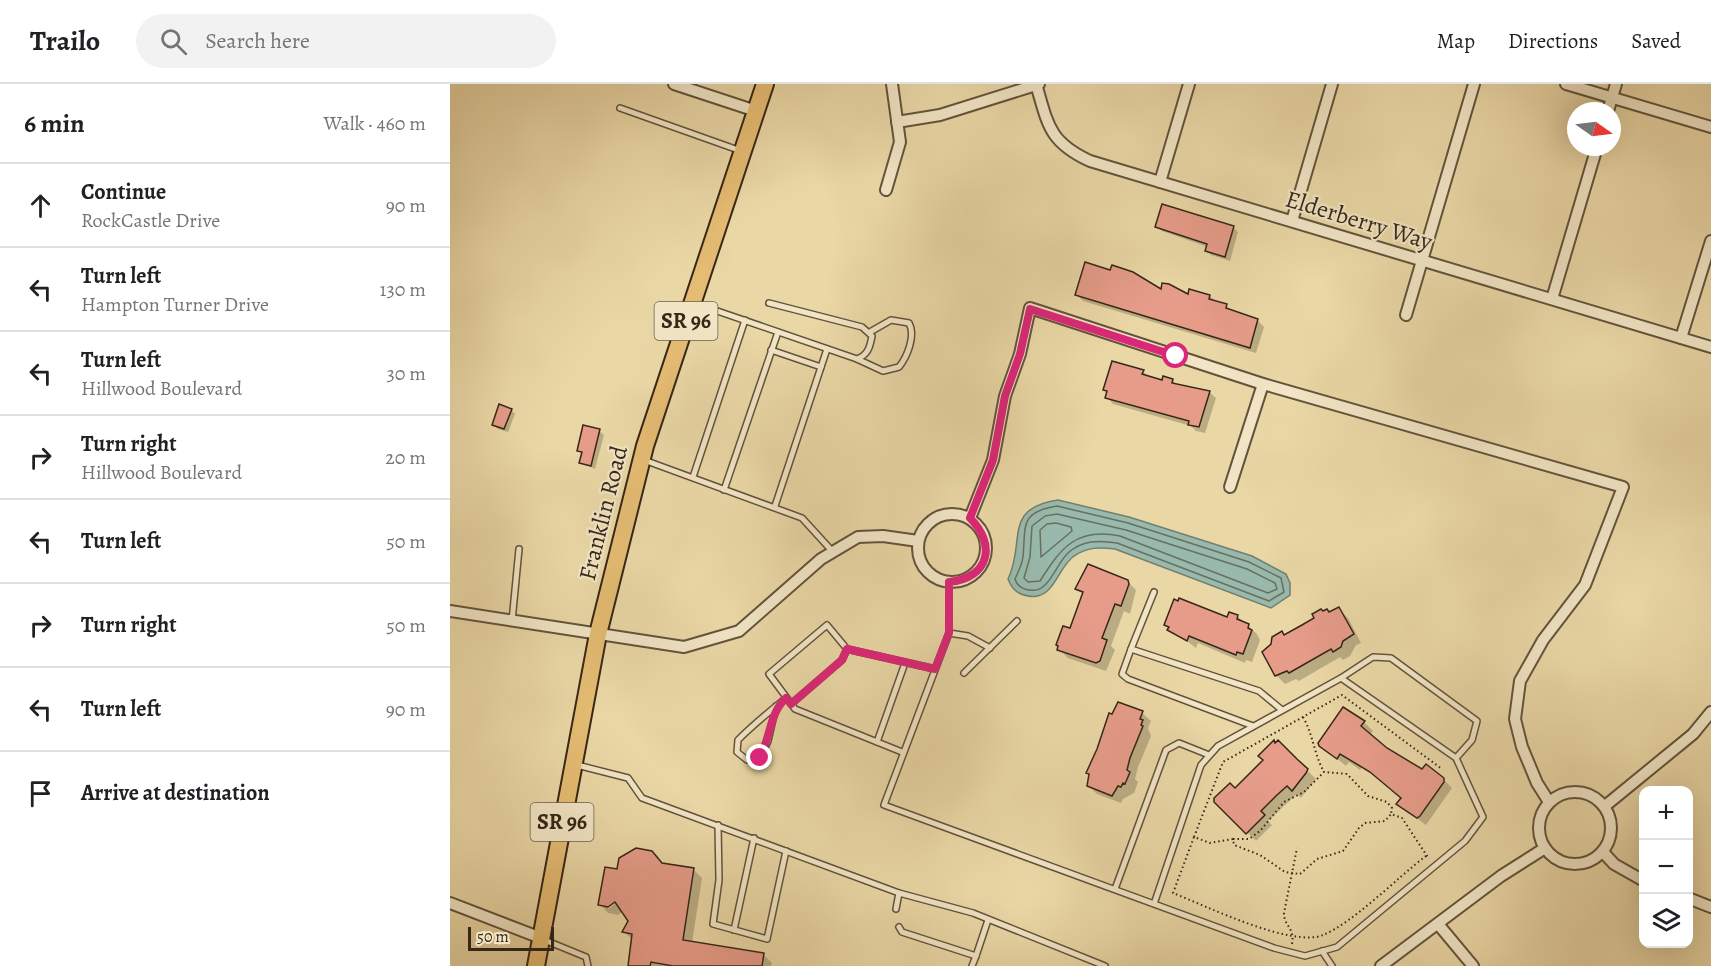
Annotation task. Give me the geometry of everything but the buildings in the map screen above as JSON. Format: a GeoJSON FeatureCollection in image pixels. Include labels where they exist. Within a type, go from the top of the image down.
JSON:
{"type":"FeatureCollection","features":[{"type":"Feature","properties":{"kind":"main road","name":"Franklin Road"},"geometry":{"type":"LineString","coordinates":[[536,966],[598,634],[642,459],[765,84]]}},
{"type":"Feature","properties":{"kind":"street"},"geometry":{"type":"LineString","coordinates":[[674,84],[756,111]]}},
{"type":"Feature","properties":{"kind":"street"},"geometry":{"type":"LineString","coordinates":[[886,190],[900,142],[892,84]]}},
{"type":"Feature","properties":{"kind":"street"},"geometry":{"type":"LineString","coordinates":[[897,122],[940,115],[1037,84]]}},
{"type":"Feature","properties":{"kind":"street","name":"Elderberry Way"},"geometry":{"type":"LineString","coordinates":[[1037,84],[1049,128],[1066,150],[1090,161],[1711,347]]}},
{"type":"Feature","properties":{"kind":"street"},"geometry":{"type":"LineString","coordinates":[[1160,182],[1189,84]]}},
{"type":"Feature","properties":{"kind":"street"},"geometry":{"type":"LineString","coordinates":[[1292,221],[1332,84]]}},
{"type":"Feature","properties":{"kind":"street"},"geometry":{"type":"LineString","coordinates":[[1406,315],[1474,84]]}},
{"type":"Feature","properties":{"kind":"street"},"geometry":{"type":"LineString","coordinates":[[1566,84],[1711,127]]}},
{"type":"Feature","properties":{"kind":"street"},"geometry":{"type":"LineString","coordinates":[[1611,102],[1616,84]]}},
{"type":"Feature","properties":{"kind":"street"},"geometry":{"type":"LineString","coordinates":[[1552,299],[1594,156]]}},
{"type":"Feature","properties":{"kind":"street"},"geometry":{"type":"LineString","coordinates":[[1681,338],[1711,241]]}},
{"type":"Feature","properties":{"kind":"street"},"geometry":{"type":"LineString","coordinates":[[970,518],[993,460],[1005,396],[1020,354],[1030,309],[1263,384],[1623,487],[1585,585],[1543,640],[1520,681],[1515,719],[1522,747],[1537,783],[1549,802]]}},
{"type":"Feature","properties":{"kind":"street"},"geometry":{"type":"LineString","coordinates":[[1230,487],[1263,384]]}},
{"type":"Feature","properties":{"kind":"street"},"geometry":{"type":"LineString","coordinates":[[955,513],[970,518],[982,530],[987,544],[984,562],[972,576],[963,581],[949,582],[927,571],[918,553],[918,541],[925,526],[936,517],[955,513]]}},
{"type":"Feature","properties":{"kind":"street"},"geometry":{"type":"LineString","coordinates":[[450,611],[684,647],[739,631],[821,559],[858,537],[883,536],[918,541]]}},
{"type":"Feature","properties":{"kind":"street"},"geometry":{"type":"LineString","coordinates":[[1605,806],[1693,734],[1711,712]]}},
{"type":"Feature","properties":{"kind":"street"},"geometry":{"type":"LineString","coordinates":[[1575,791],[1588,793],[1605,806],[1611,818],[1612,831],[1603,852],[1585,864],[1574,865],[1562,862],[1545,848],[1539,834],[1539,821],[1549,802],[1564,793],[1575,791]]}},
{"type":"Feature","properties":{"kind":"street"},"geometry":{"type":"LineString","coordinates":[[1381,966],[1545,848]]}},
{"type":"Feature","properties":{"kind":"street"},"geometry":{"type":"LineString","coordinates":[[1603,852],[1614,864],[1639,878]]}},
{"type":"Feature","properties":{"kind":"street"},"geometry":{"type":"LineString","coordinates":[[1693,900],[1711,907]]}},
{"type":"Feature","properties":{"kind":"street"},"geometry":{"type":"LineString","coordinates":[[450,903],[541,938]]}},
{"type":"Feature","properties":{"kind":"street"},"geometry":{"type":"LineString","coordinates":[[1438,924],[1473,966]]}},
{"type":"Feature","properties":{"kind":"lane"},"geometry":{"type":"LineString","coordinates":[[620,108],[742,151]]}},
{"type":"Feature","properties":{"kind":"lane"},"geometry":{"type":"LineString","coordinates":[[693,302],[857,359],[883,371],[895,369],[905,357],[912,329],[909,323],[899,319],[884,322],[870,332]]}},
{"type":"Feature","properties":{"kind":"lane"},"geometry":{"type":"LineString","coordinates":[[769,303],[862,327],[870,332]]}},
{"type":"Feature","properties":{"kind":"lane"},"geometry":{"type":"LineString","coordinates":[[693,477],[745,320]]}},
{"type":"Feature","properties":{"kind":"lane"},"geometry":{"type":"LineString","coordinates":[[724,490],[778,332]]}},
{"type":"Feature","properties":{"kind":"lane"},"geometry":{"type":"LineString","coordinates":[[857,359],[864,356],[871,346],[870,332]]}},
{"type":"Feature","properties":{"kind":"lane"},"geometry":{"type":"LineString","coordinates":[[775,506],[827,349]]}},
{"type":"Feature","properties":{"kind":"lane"},"geometry":{"type":"LineString","coordinates":[[771,350],[821,367]]}},
{"type":"Feature","properties":{"kind":"lane"},"geometry":{"type":"LineString","coordinates":[[642,459],[724,490],[775,506],[802,518],[833,552]]}},
{"type":"Feature","properties":{"kind":"lane"},"geometry":{"type":"LineString","coordinates":[[512,621],[519,549]]}},
{"type":"Feature","properties":{"kind":"lane"},"geometry":{"type":"LineString","coordinates":[[949,582],[949,633],[902,752],[884,805],[1154,904],[1305,956],[1337,947],[1465,841],[1483,817],[1456,758],[1341,678]]}},
{"type":"Feature","properties":{"kind":"lane"},"geometry":{"type":"LineString","coordinates":[[1154,592],[1122,674],[1128,679],[1253,726]]}},
{"type":"Feature","properties":{"kind":"lane"},"geometry":{"type":"LineString","coordinates":[[964,673],[1017,621]]}},
{"type":"Feature","properties":{"kind":"lane"},"geometry":{"type":"LineString","coordinates":[[902,752],[795,710],[769,674],[827,625],[847,649],[935,669]]}},
{"type":"Feature","properties":{"kind":"lane"},"geometry":{"type":"LineString","coordinates":[[949,633],[968,636],[990,648]]}},
{"type":"Feature","properties":{"kind":"lane"},"geometry":{"type":"LineString","coordinates":[[791,704],[842,660],[847,649]]}},
{"type":"Feature","properties":{"kind":"lane"},"geometry":{"type":"LineString","coordinates":[[1131,650],[1259,691],[1282,710]]}},
{"type":"Feature","properties":{"kind":"lane"},"geometry":{"type":"LineString","coordinates":[[1154,904],[1201,765],[1209,755],[1218,746],[1341,678],[1374,657],[1391,658],[1477,722],[1472,740],[1456,758]]}},
{"type":"Feature","properties":{"kind":"lane"},"geometry":{"type":"LineString","coordinates":[[877,742],[905,663]]}},
{"type":"Feature","properties":{"kind":"lane"},"geometry":{"type":"LineString","coordinates":[[776,706],[768,741],[760,758],[747,760],[736,752],[738,740],[776,706],[786,698]]}},
{"type":"Feature","properties":{"kind":"lane"},"geometry":{"type":"LineString","coordinates":[[1115,889],[1166,750],[1179,743],[1209,755]]}},
{"type":"Feature","properties":{"kind":"lane"},"geometry":{"type":"LineString","coordinates":[[573,765],[628,778],[642,798],[899,893],[988,920],[1105,966]]}},
{"type":"Feature","properties":{"kind":"lane"},"geometry":{"type":"LineString","coordinates":[[718,825],[719,880],[713,924],[767,939],[786,851]]}},
{"type":"Feature","properties":{"kind":"lane"},"geometry":{"type":"LineString","coordinates":[[734,930],[754,838]]}},
{"type":"Feature","properties":{"kind":"lane"},"geometry":{"type":"LineString","coordinates":[[896,909],[899,893]]}},
{"type":"Feature","properties":{"kind":"lane"},"geometry":{"type":"LineString","coordinates":[[972,966],[988,920]]}},
{"type":"Feature","properties":{"kind":"lane"},"geometry":{"type":"LineString","coordinates":[[898,927],[902,932],[976,956]]}},
{"type":"Feature","properties":{"kind":"lane"},"geometry":{"type":"LineString","coordinates":[[541,938],[586,957],[588,966]]}},
{"type":"Feature","properties":{"kind":"lane"},"geometry":{"type":"LineString","coordinates":[[1322,951],[1332,966]]}},
{"type":"Feature","properties":{"kind":"path"},"geometry":{"type":"LineString","coordinates":[[1426,856],[1340,925],[1322,936],[1293,937],[1173,893],[1223,762],[1342,695],[1442,769]]}},
{"type":"Feature","properties":{"kind":"path"},"geometry":{"type":"LineString","coordinates":[[1303,717],[1311,731],[1317,758],[1324,772]]}},
{"type":"Feature","properties":{"kind":"path"},"geometry":{"type":"LineString","coordinates":[[1194,837],[1210,843],[1233,839],[1249,839],[1260,831],[1284,802],[1304,792],[1324,772],[1347,774],[1368,796],[1387,802],[1392,808],[1391,814],[1385,821],[1370,822],[1359,828],[1343,851],[1317,859],[1305,872],[1293,874],[1277,868],[1260,855],[1234,845],[1233,839]]}},
{"type":"Feature","properties":{"kind":"path"},"geometry":{"type":"LineString","coordinates":[[1391,814],[1402,818],[1435,866]]}},
{"type":"Feature","properties":{"kind":"path"},"geometry":{"type":"LineString","coordinates":[[1290,952],[1293,937],[1284,913],[1297,848]]}},
{"type":"Feature","properties":{"kind":"water"},"geometry":{"type":"Polygon","coordinates":[[[1058,500],[1129,517],[1252,556],[1286,574],[1290,583],[1290,595],[1271,608],[1115,549],[1099,548],[1084,551],[1068,561],[1044,594],[1028,596],[1021,594],[1013,588],[1008,579],[1022,519],[1029,511],[1041,504],[1058,500]]]}},
{"type":"Feature","properties":{"kind":"route"},"geometry":{"type":"LineString","coordinates":[[760,758],[768,741],[776,706],[786,698],[791,704],[842,660],[847,649],[935,669],[949,633],[949,582],[963,581],[972,576],[984,562],[987,544],[982,530],[970,518],[993,460],[1005,396],[1020,354],[1030,309],[1176,356]]}}]}
